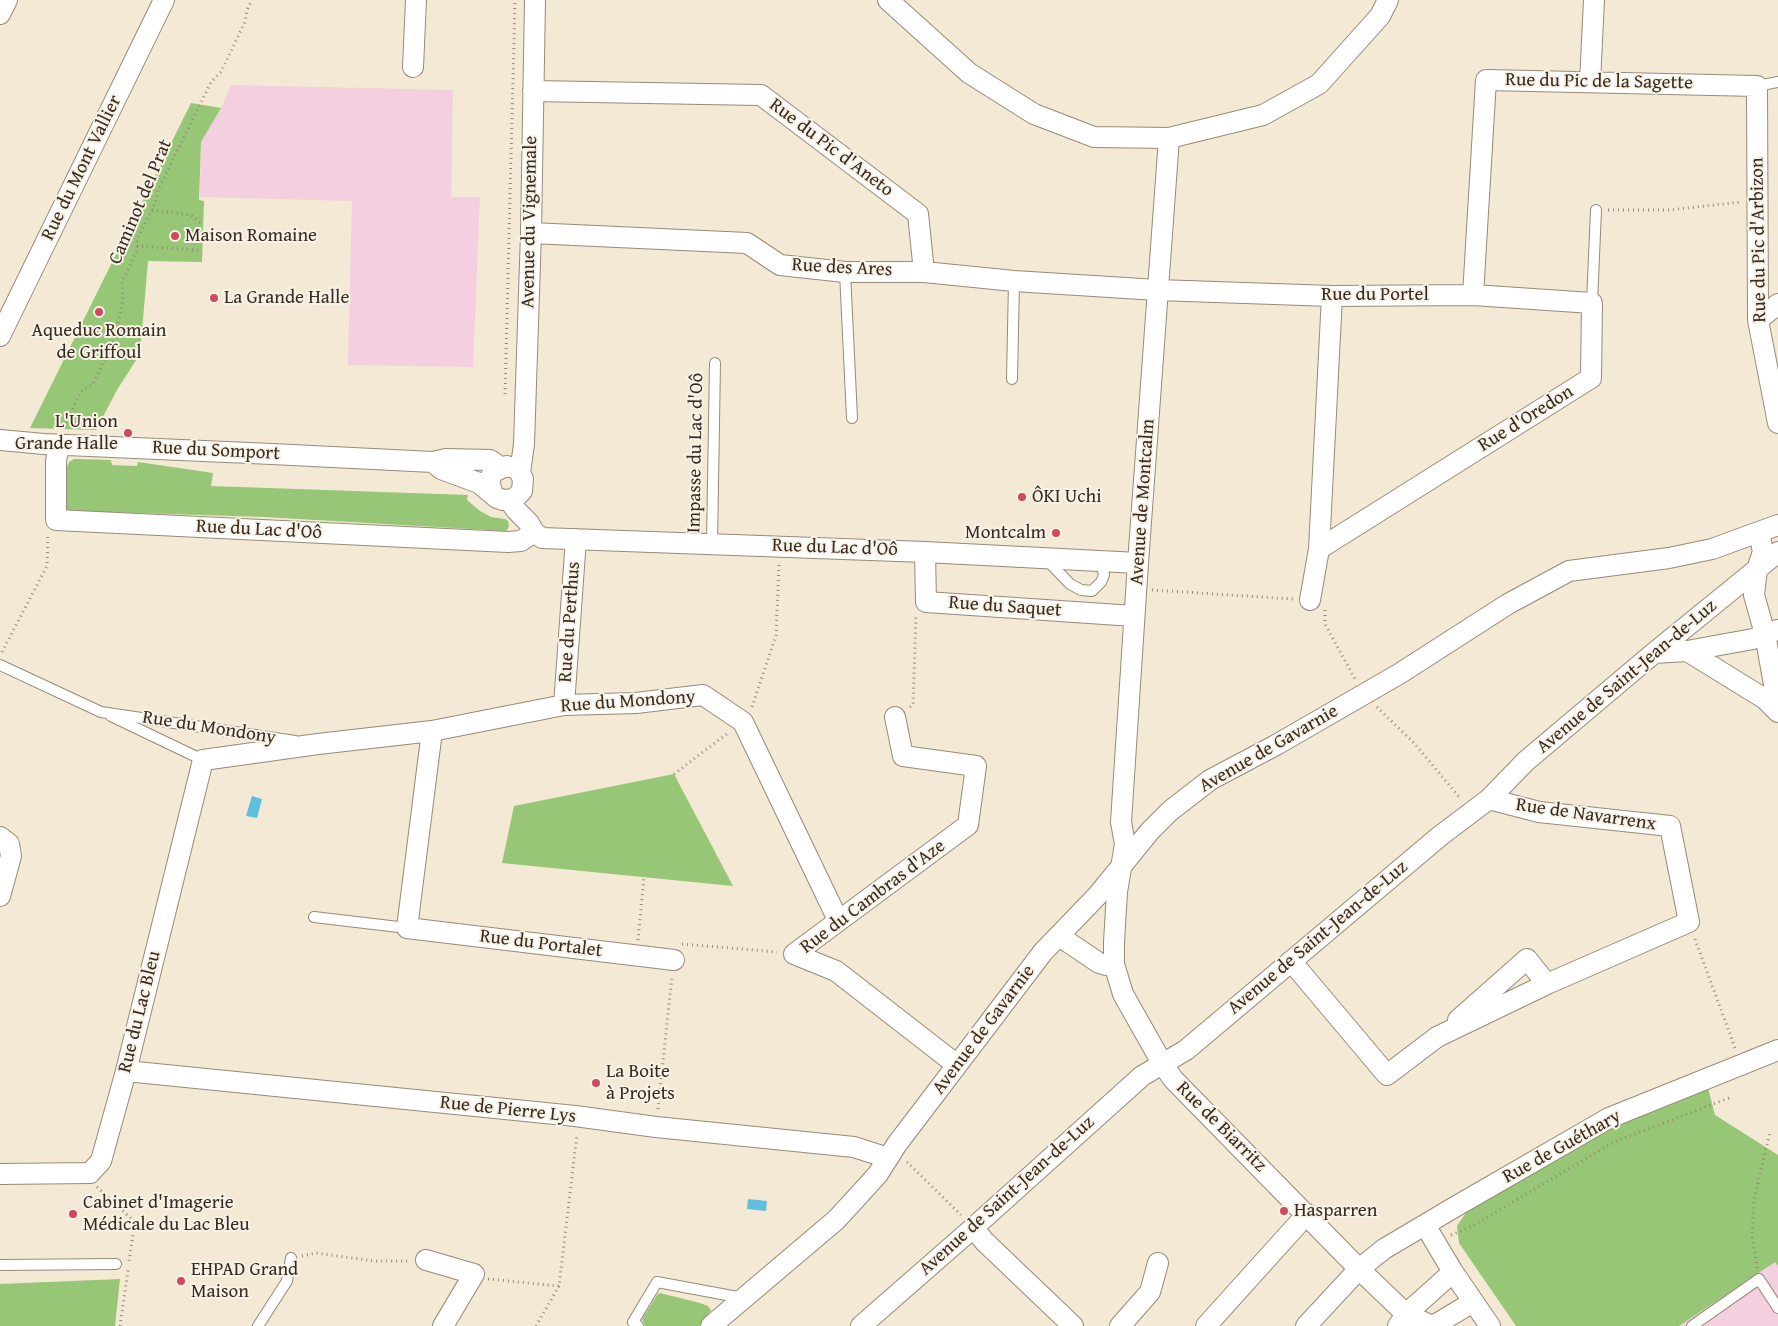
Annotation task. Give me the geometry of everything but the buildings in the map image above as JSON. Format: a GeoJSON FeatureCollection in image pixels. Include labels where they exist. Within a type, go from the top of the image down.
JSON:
{"type":"FeatureCollection","features":[{"type":"Feature","properties":{"kind":"street"},"geometry":{"type":"LineString","coordinates":[[0,14],[7,0]]}},
{"type":"Feature","properties":{"kind":"street","name":"Rue du Mont Vallier"},"geometry":{"type":"LineString","coordinates":[[0,336],[164,0]]}},
{"type":"Feature","properties":{"kind":"street"},"geometry":{"type":"LineString","coordinates":[[413,67],[416,0]]}},
{"type":"Feature","properties":{"kind":"street","name":"Avenue du Vignemale"},"geometry":{"type":"LineString","coordinates":[[509,482],[524,444],[531,233],[535,0]]}},
{"type":"Feature","properties":{"kind":"street"},"geometry":{"type":"LineString","coordinates":[[888,0],[968,73],[1034,114],[1094,137],[1169,138],[1263,115],[1319,84],[1380,16],[1388,0]]}},
{"type":"Feature","properties":{"kind":"street"},"geometry":{"type":"LineString","coordinates":[[1590,82],[1594,0]]}},
{"type":"Feature","properties":{"kind":"street","name":"Rue du Pic de la Sagette"},"geometry":{"type":"LineString","coordinates":[[1472,295],[1486,80],[1757,86]]}},
{"type":"Feature","properties":{"kind":"street","name":"Rue du Pic d'Arbizon"},"geometry":{"type":"LineString","coordinates":[[1757,86],[1758,320],[1778,423]]}},
{"type":"Feature","properties":{"kind":"street","name":"Rue du Pic d'Aneto"},"geometry":{"type":"LineString","coordinates":[[533,91],[761,95],[918,214],[924,272]]}},
{"type":"Feature","properties":{"kind":"street","name":"Avenue de Montcalm"},"geometry":{"type":"LineString","coordinates":[[1121,865],[1124,844],[1121,822],[1134,616],[1169,138]]}},
{"type":"Feature","properties":{"kind":"street","name":"Rue des Ares"},"geometry":{"type":"LineString","coordinates":[[531,233],[746,243],[780,265],[845,272],[924,272],[1014,281],[1158,290]]}},
{"type":"Feature","properties":{"kind":"street","name":"Rue du Portel"},"geometry":{"type":"LineString","coordinates":[[1158,290],[1332,296],[1472,295],[1592,303]]}},
{"type":"Feature","properties":{"kind":"street"},"geometry":{"type":"LineString","coordinates":[[1310,600],[1319,549],[1332,296]]}},
{"type":"Feature","properties":{"kind":"street","name":"Rue d'Oredon"},"geometry":{"type":"LineString","coordinates":[[1319,549],[1591,378],[1592,303]]}},
{"type":"Feature","properties":{"kind":"street"},"geometry":{"type":"LineString","coordinates":[[1758,320],[1778,304]]}},
{"type":"Feature","properties":{"kind":"street","name":"Rue du Somport"},"geometry":{"type":"LineString","coordinates":[[0,440],[59,445],[433,462],[446,459],[490,460],[509,482]]}},
{"type":"Feature","properties":{"kind":"street"},"geometry":{"type":"LineString","coordinates":[[56,520],[56,461],[59,445]]}},
{"type":"Feature","properties":{"kind":"street","name":"Rue du Somport"},"geometry":{"type":"LineString","coordinates":[[433,462],[441,469],[480,483],[509,482]]}},
{"type":"Feature","properties":{"kind":"street"},"geometry":{"type":"LineString","coordinates":[[509,482],[516,510],[531,527]]}},
{"type":"Feature","properties":{"kind":"street","name":"Rue du Lac d'Oô"},"geometry":{"type":"LineString","coordinates":[[56,520],[508,542],[521,540],[531,527],[542,538],[926,552],[1138,563]]}},
{"type":"Feature","properties":{"kind":"street","name":"Avenue de Gavarnie"},"geometry":{"type":"LineString","coordinates":[[711,1326],[836,1220],[878,1174],[897,1144],[1044,952],[1097,896],[1140,842],[1164,818],[1210,780],[1276,745],[1363,693],[1399,674],[1508,604],[1569,571],[1669,558],[1712,549],[1778,525]]}},
{"type":"Feature","properties":{"kind":"street"},"geometry":{"type":"LineString","coordinates":[[1759,532],[1763,552],[1757,569],[1754,595],[1771,632],[1778,707]]}},
{"type":"Feature","properties":{"kind":"street","name":"Rue du Perthus"},"geometry":{"type":"LineString","coordinates":[[564,705],[576,539]]}},
{"type":"Feature","properties":{"kind":"street","name":"Rue du Saquet"},"geometry":{"type":"LineString","coordinates":[[926,552],[926,602],[1134,616]]}},
{"type":"Feature","properties":{"kind":"street","name":"Avenue de Saint-Jean-de-Luz"},"geometry":{"type":"LineString","coordinates":[[860,1326],[973,1228],[1142,1076],[1186,1050],[1440,836],[1489,799],[1526,761],[1778,552]]}},
{"type":"Feature","properties":{"kind":"street"},"geometry":{"type":"LineString","coordinates":[[1654,653],[1687,651],[1753,639],[1771,632]]}},
{"type":"Feature","properties":{"kind":"street"},"geometry":{"type":"LineString","coordinates":[[1687,651],[1766,699],[1778,712]]}},
{"type":"Feature","properties":{"kind":"street","name":"Rue du Mondony"},"geometry":{"type":"LineString","coordinates":[[203,760],[432,731],[564,705],[636,703],[703,695],[743,722]]}},
{"type":"Feature","properties":{"kind":"street","name":"Rue du Cambras d'Aze"},"geometry":{"type":"LineString","coordinates":[[794,954],[838,920],[886,888],[968,825],[976,766],[903,756],[895,717]]}},
{"type":"Feature","properties":{"kind":"street"},"geometry":{"type":"LineString","coordinates":[[743,722],[838,920]]}},
{"type":"Feature","properties":{"kind":"street"},"geometry":{"type":"LineString","coordinates":[[408,928],[432,731]]}},
{"type":"Feature","properties":{"kind":"street","name":"Rue du Lac Bleu"},"geometry":{"type":"LineString","coordinates":[[90,1173],[101,1161],[126,1071],[203,760]]}},
{"type":"Feature","properties":{"kind":"street","name":"Rue de Navarrenx"},"geometry":{"type":"LineString","coordinates":[[1489,799],[1539,812],[1670,826],[1689,922]]}},
{"type":"Feature","properties":{"kind":"street"},"geometry":{"type":"LineString","coordinates":[[0,837],[9,844],[11,856],[0,896]]}},
{"type":"Feature","properties":{"kind":"street","name":"Rue de Biarritz"},"geometry":{"type":"LineString","coordinates":[[1121,865],[1115,919],[1114,964],[1123,994],[1162,1063],[1173,1079],[1360,1269],[1402,1320],[1433,1326]]}},
{"type":"Feature","properties":{"kind":"street"},"geometry":{"type":"LineString","coordinates":[[1437,1038],[1547,984],[1689,922]]}},
{"type":"Feature","properties":{"kind":"street","name":"Rue du Portalet"},"geometry":{"type":"LineString","coordinates":[[408,928],[674,960]]}},
{"type":"Feature","properties":{"kind":"street"},"geometry":{"type":"LineString","coordinates":[[1059,936],[1099,963],[1106,965],[1114,964]]}},
{"type":"Feature","properties":{"kind":"street","name":"Rue du Cambras d'Aze"},"geometry":{"type":"LineString","coordinates":[[794,954],[836,971],[957,1065]]}},
{"type":"Feature","properties":{"kind":"street"},"geometry":{"type":"LineString","coordinates":[[1291,961],[1386,1075],[1437,1038],[1527,960],[1547,984]]}},
{"type":"Feature","properties":{"kind":"street","name":"Rue de Guéthary"},"geometry":{"type":"LineString","coordinates":[[1306,1326],[1360,1269],[1384,1249],[1430,1234],[1608,1118],[1778,1050]]}},
{"type":"Feature","properties":{"kind":"street","name":"Rue de Pierre Lys"},"geometry":{"type":"LineString","coordinates":[[126,1071],[575,1116],[656,1127],[854,1147],[888,1158]]}},
{"type":"Feature","properties":{"kind":"street"},"geometry":{"type":"LineString","coordinates":[[0,1174],[90,1173]]}},
{"type":"Feature","properties":{"kind":"street"},"geometry":{"type":"LineString","coordinates":[[1206,1326],[1307,1214]]}},
{"type":"Feature","properties":{"kind":"street"},"geometry":{"type":"LineString","coordinates":[[973,1228],[985,1242],[1073,1326]]}},
{"type":"Feature","properties":{"kind":"street"},"geometry":{"type":"LineString","coordinates":[[1430,1234],[1490,1326]]}},
{"type":"Feature","properties":{"kind":"street"},"geometry":{"type":"LineString","coordinates":[[426,1260],[474,1274],[443,1326]]}},
{"type":"Feature","properties":{"kind":"street"},"geometry":{"type":"LineString","coordinates":[[1120,1326],[1150,1292],[1158,1263]]}},
{"type":"Feature","properties":{"kind":"street"},"geometry":{"type":"LineString","coordinates":[[1402,1320],[1453,1272]]}},
{"type":"Feature","properties":{"kind":"street"},"geometry":{"type":"LineString","coordinates":[[1433,1326],[1473,1302]]}},
{"type":"Feature","properties":{"kind":"lane","name":"Rue du Pic de la Sagette"},"geometry":{"type":"LineString","coordinates":[[1757,86],[1778,82]]}},
{"type":"Feature","properties":{"kind":"lane","name":"Rue d'Oredon"},"geometry":{"type":"LineString","coordinates":[[1592,303],[1596,210]]}},
{"type":"Feature","properties":{"kind":"lane"},"geometry":{"type":"LineString","coordinates":[[845,272],[852,418]]}},
{"type":"Feature","properties":{"kind":"lane"},"geometry":{"type":"LineString","coordinates":[[1012,379],[1014,281]]}},
{"type":"Feature","properties":{"kind":"lane","name":"Impasse du Lac d'Oô"},"geometry":{"type":"LineString","coordinates":[[712,544],[715,363]]}},
{"type":"Feature","properties":{"kind":"lane"},"geometry":{"type":"LineString","coordinates":[[1044,558],[1070,584],[1081,590],[1092,591],[1101,582],[1104,575],[1100,560]]}},
{"type":"Feature","properties":{"kind":"lane","name":"Rue du Mondony"},"geometry":{"type":"LineString","coordinates":[[0,665],[203,760]]}},
{"type":"Feature","properties":{"kind":"lane","name":"Rue du Mondony"},"geometry":{"type":"LineString","coordinates":[[101,712],[318,744]]}},
{"type":"Feature","properties":{"kind":"lane","name":"Rue du Portalet"},"geometry":{"type":"LineString","coordinates":[[314,917],[408,928]]}},
{"type":"Feature","properties":{"kind":"lane"},"geometry":{"type":"LineString","coordinates":[[258,1326],[287,1281],[291,1258]]}},
{"type":"Feature","properties":{"kind":"lane"},"geometry":{"type":"LineString","coordinates":[[0,1265],[116,1264]]}},
{"type":"Feature","properties":{"kind":"lane"},"geometry":{"type":"LineString","coordinates":[[1692,1326],[1759,1279],[1778,1308]]}},
{"type":"Feature","properties":{"kind":"lane"},"geometry":{"type":"LineString","coordinates":[[638,1326],[633,1322],[657,1282],[744,1298]]}},
{"type":"Feature","properties":{"kind":"path","name":"Caminot del Prat"},"geometry":{"type":"LineString","coordinates":[[59,445],[64,426],[80,392],[93,384],[115,338],[123,299],[122,282],[137,251],[137,239],[152,210],[158,190],[211,82],[221,72],[245,22],[247,10],[252,0]]}},
{"type":"Feature","properties":{"kind":"path","name":"Avenue du Vignemale"},"geometry":{"type":"LineString","coordinates":[[505,394],[515,0]]}},
{"type":"Feature","properties":{"kind":"path"},"geometry":{"type":"LineString","coordinates":[[1596,210],[1670,210],[1757,200]]}},
{"type":"Feature","properties":{"kind":"path"},"geometry":{"type":"LineString","coordinates":[[152,210],[190,215],[202,224]]}},
{"type":"Feature","properties":{"kind":"path"},"geometry":{"type":"LineString","coordinates":[[137,246],[198,250]]}},
{"type":"Feature","properties":{"kind":"path"},"geometry":{"type":"LineString","coordinates":[[0,655],[47,566],[48,523],[56,520]]}},
{"type":"Feature","properties":{"kind":"path"},"geometry":{"type":"LineString","coordinates":[[674,774],[749,716],[776,635],[780,546]]}},
{"type":"Feature","properties":{"kind":"path"},"geometry":{"type":"LineString","coordinates":[[1137,589],[1326,602],[1324,624],[1363,693],[1414,743],[1472,812]]}},
{"type":"Feature","properties":{"kind":"path"},"geometry":{"type":"LineString","coordinates":[[895,717],[913,705],[917,608],[926,602]]}},
{"type":"Feature","properties":{"kind":"path"},"geometry":{"type":"LineString","coordinates":[[636,955],[644,877]]}},
{"type":"Feature","properties":{"kind":"path"},"geometry":{"type":"LineString","coordinates":[[1689,922],[1741,1066]]}},
{"type":"Feature","properties":{"kind":"path"},"geometry":{"type":"LineString","coordinates":[[656,1127],[676,943],[794,954]]}},
{"type":"Feature","properties":{"kind":"path"},"geometry":{"type":"LineString","coordinates":[[1430,1234],[1470,1228],[1614,1142],[1729,1098]]}},
{"type":"Feature","properties":{"kind":"path"},"geometry":{"type":"LineString","coordinates":[[536,1326],[559,1286],[577,1129],[575,1116]]}},
{"type":"Feature","properties":{"kind":"path"},"geometry":{"type":"LineString","coordinates":[[1759,1279],[1752,1236],[1754,1200],[1770,1132]]}},
{"type":"Feature","properties":{"kind":"path"},"geometry":{"type":"LineString","coordinates":[[888,1158],[908,1162],[973,1228]]}},
{"type":"Feature","properties":{"kind":"path"},"geometry":{"type":"LineString","coordinates":[[90,1173],[90,1180],[135,1222],[120,1326]]}},
{"type":"Feature","properties":{"kind":"path"},"geometry":{"type":"LineString","coordinates":[[291,1258],[316,1253],[374,1261],[426,1260]]}},
{"type":"Feature","properties":{"kind":"path"},"geometry":{"type":"LineString","coordinates":[[474,1274],[487,1279],[559,1286]]}},
{"type":"Feature","properties":{"kind":"shaded area"},"geometry":{"type":"Polygon","coordinates":[[[231,85],[453,90],[451,197],[480,197],[473,367],[348,365],[352,201],[200,197],[201,142],[221,108],[231,85]]]}},
{"type":"Feature","properties":{"kind":"shaded area"},"geometry":{"type":"Polygon","coordinates":[[[1775,1261],[1778,1266],[1778,1326],[1679,1326],[1775,1261]]]}},
{"type":"Feature","properties":{"kind":"green space"},"geometry":{"type":"Polygon","coordinates":[[[191,103],[221,108],[201,142],[199,200],[204,201],[202,262],[148,261],[140,354],[117,390],[96,430],[30,428],[191,103]]]}},
{"type":"Feature","properties":{"kind":"green space"},"geometry":{"type":"Polygon","coordinates":[[[74,459],[111,460],[112,465],[137,466],[138,462],[213,473],[211,486],[468,495],[467,500],[480,511],[491,517],[505,519],[508,521],[509,527],[506,531],[264,517],[73,511],[66,514],[62,504],[67,503],[67,467],[69,462],[74,459]]]}},
{"type":"Feature","properties":{"kind":"green space"},"geometry":{"type":"Polygon","coordinates":[[[674,774],[733,886],[502,863],[514,806],[674,774]]]}},
{"type":"Feature","properties":{"kind":"green space"},"geometry":{"type":"Polygon","coordinates":[[[1708,1088],[1715,1115],[1778,1155],[1778,1266],[1775,1262],[1679,1326],[1516,1326],[1459,1243],[1457,1226],[1468,1210],[1611,1127],[1708,1088]]]}},
{"type":"Feature","properties":{"kind":"green space"},"geometry":{"type":"Polygon","coordinates":[[[120,1279],[115,1326],[0,1326],[0,1284],[120,1279]]]}},
{"type":"Feature","properties":{"kind":"green space"},"geometry":{"type":"Polygon","coordinates":[[[660,1293],[700,1303],[708,1306],[711,1310],[699,1326],[645,1326],[642,1319],[660,1293]]]}},
{"type":"Feature","properties":{"kind":"water"},"geometry":{"type":"Polygon","coordinates":[[[252,796],[262,799],[257,818],[246,816],[252,796]]]}},
{"type":"Feature","properties":{"kind":"water"},"geometry":{"type":"Polygon","coordinates":[[[748,1199],[767,1201],[766,1211],[747,1209],[748,1199]]]}},
{"type":"Feature","properties":{"kind":"place","name":"Maison Romaine"},"geometry":{"type":"Point","coordinates":[175,236]}},
{"type":"Feature","properties":{"kind":"place","name":"La Grande Halle"},"geometry":{"type":"Point","coordinates":[214,298]}},
{"type":"Feature","properties":{"kind":"place","name":"Aqueduc Romain de Griffoul"},"geometry":{"type":"Point","coordinates":[99,312]}},
{"type":"Feature","properties":{"kind":"place","name":"L'Union Grande Halle"},"geometry":{"type":"Point","coordinates":[128,433]}},
{"type":"Feature","properties":{"kind":"place","name":"ÔKI Uchi"},"geometry":{"type":"Point","coordinates":[1022,497]}},
{"type":"Feature","properties":{"kind":"place","name":"Montcalm"},"geometry":{"type":"Point","coordinates":[1056,533]}},
{"type":"Feature","properties":{"kind":"place","name":"La Boite à Projets"},"geometry":{"type":"Point","coordinates":[596,1083]}},
{"type":"Feature","properties":{"kind":"place","name":"Hasparren"},"geometry":{"type":"Point","coordinates":[1284,1211]}},
{"type":"Feature","properties":{"kind":"place","name":"Cabinet d'Imagerie Médicale du Lac Bleu"},"geometry":{"type":"Point","coordinates":[73,1214]}},
{"type":"Feature","properties":{"kind":"place","name":"EHPAD Grand Maison"},"geometry":{"type":"Point","coordinates":[181,1281]}}]}
